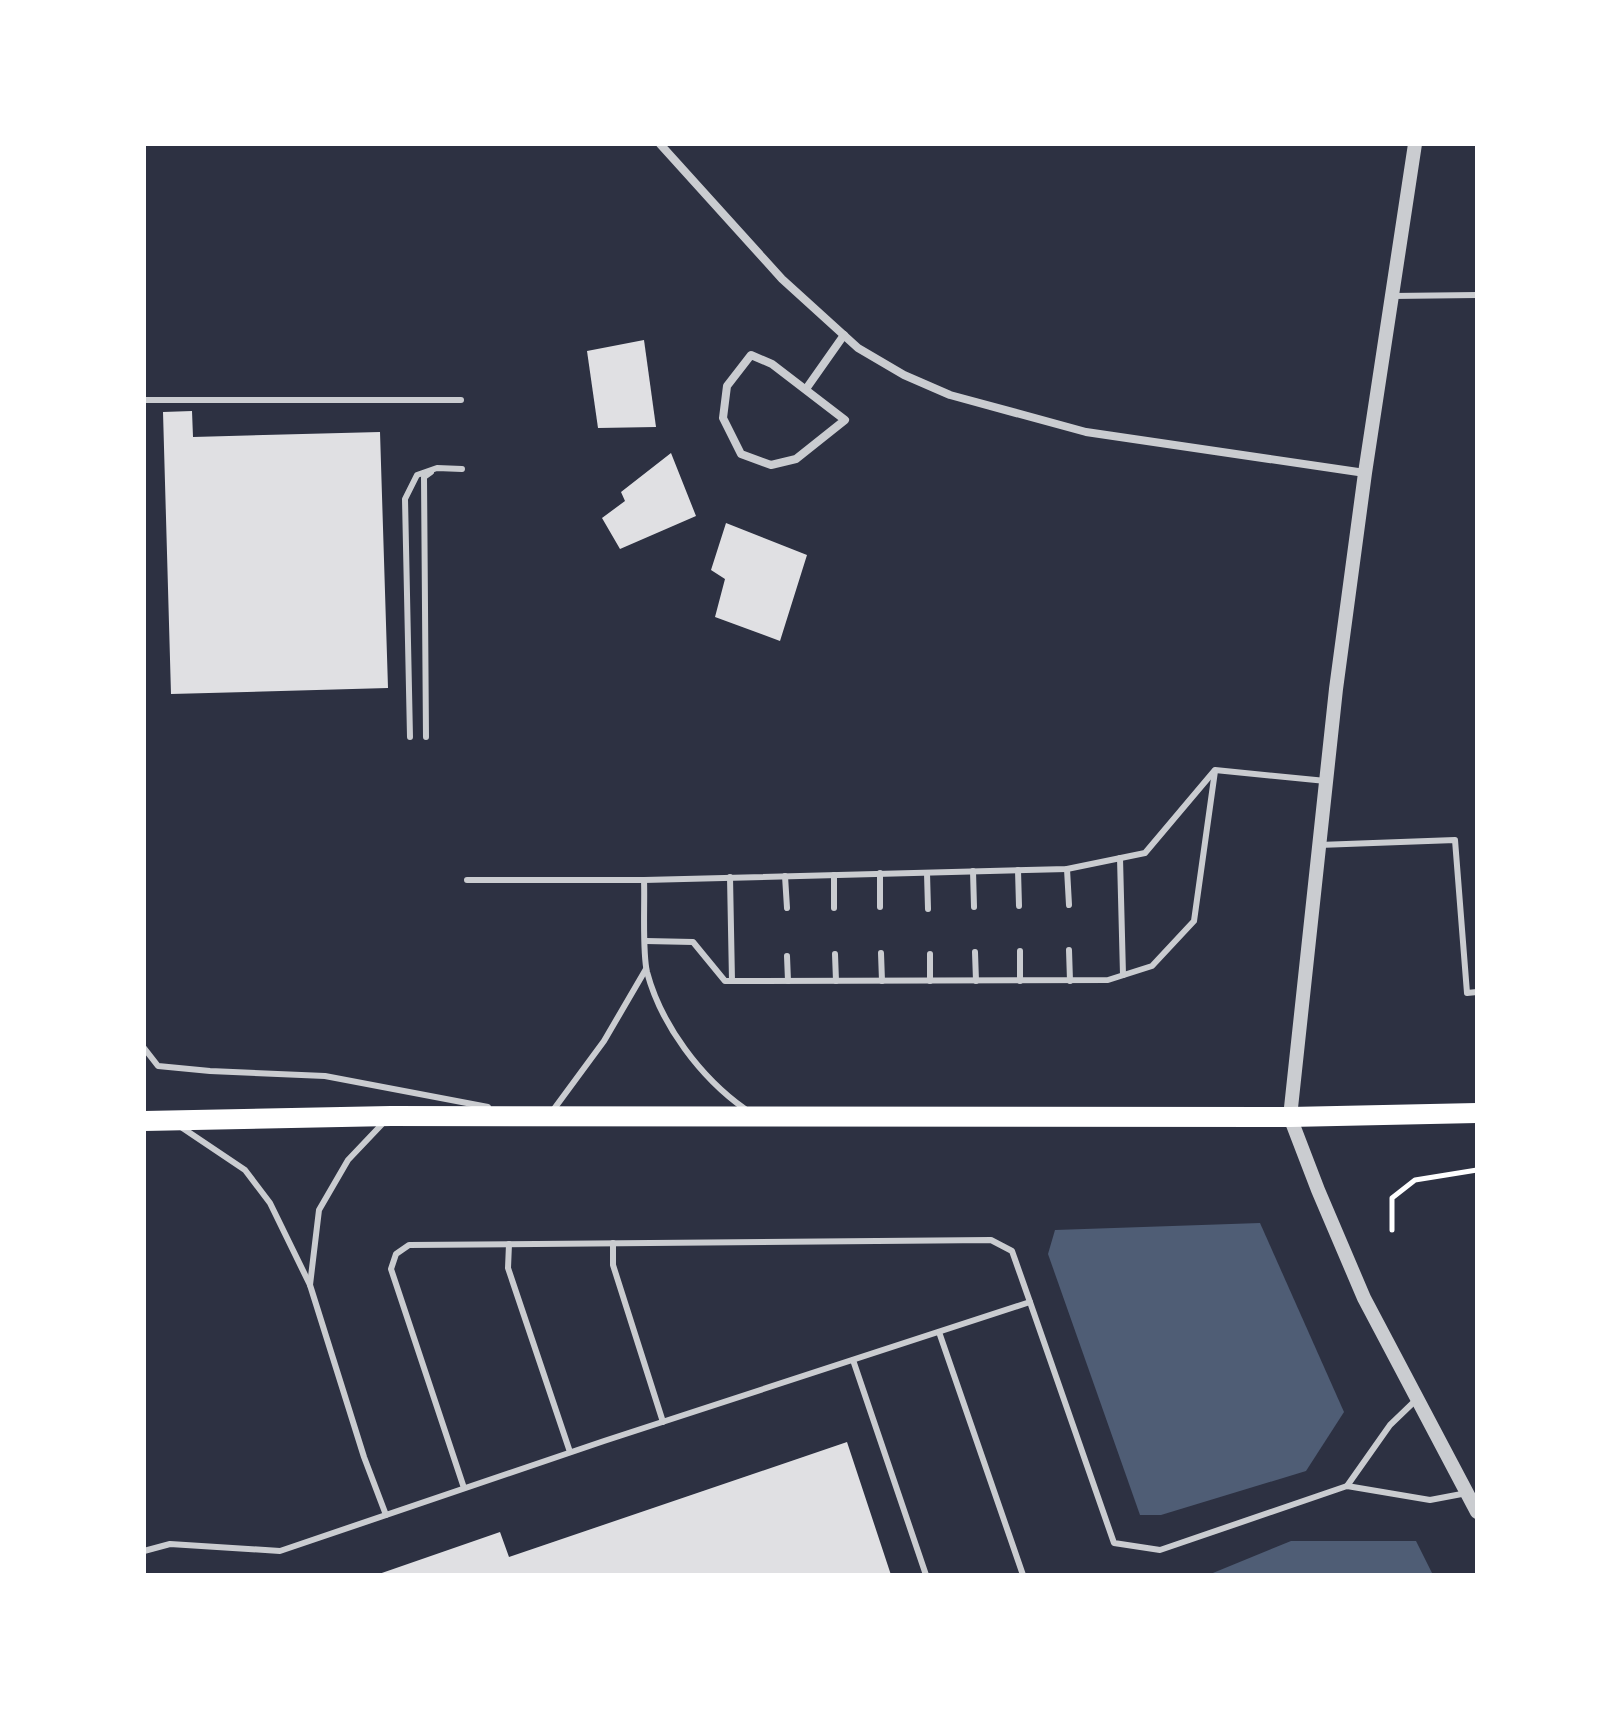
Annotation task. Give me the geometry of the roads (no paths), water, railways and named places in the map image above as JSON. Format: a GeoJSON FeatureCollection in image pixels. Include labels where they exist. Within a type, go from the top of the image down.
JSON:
{"type":"FeatureCollection","features":[{"type":"Feature","properties":{"kind":"main road"},"geometry":{"type":"LineString","coordinates":[[144,1121],[391,1116],[1290,1117],[1477,1113]]}},
{"type":"Feature","properties":{"kind":"street"},"geometry":{"type":"LineString","coordinates":[[660,144],[782,279],[858,348],[904,375],[950,395],[1086,432],[1365,473]]}},
{"type":"Feature","properties":{"kind":"street"},"geometry":{"type":"LineString","coordinates":[[1415,144],[1365,473],[1326,781],[1290,1117],[1364,1298],[1477,1512]]}},
{"type":"Feature","properties":{"kind":"street"},"geometry":{"type":"LineString","coordinates":[[806,389],[844,335]]}},
{"type":"Feature","properties":{"kind":"street"},"geometry":{"type":"LineString","coordinates":[[751,355],[772,364],[806,389],[845,420],[796,459],[771,465],[741,454],[723,418],[727,386],[751,355]]}},
{"type":"Feature","properties":{"kind":"lane"},"geometry":{"type":"LineString","coordinates":[[1392,296],[1477,295]]}},
{"type":"Feature","properties":{"kind":"lane"},"geometry":{"type":"LineString","coordinates":[[144,400],[461,400]]}},
{"type":"Feature","properties":{"kind":"lane"},"geometry":{"type":"LineString","coordinates":[[426,737],[424,477],[437,468]]}},
{"type":"Feature","properties":{"kind":"lane"},"geometry":{"type":"LineString","coordinates":[[410,737],[405,499],[417,475],[437,468],[462,469]]}},
{"type":"Feature","properties":{"kind":"lane"},"geometry":{"type":"LineString","coordinates":[[1215,770],[1326,781]]}},
{"type":"Feature","properties":{"kind":"lane"},"geometry":{"type":"LineString","coordinates":[[467,880],[644,880],[1067,869],[1145,853],[1215,770]]}},
{"type":"Feature","properties":{"kind":"lane"},"geometry":{"type":"LineString","coordinates":[[646,941],[693,942],[725,981],[1108,980],[1152,966],[1194,921],[1215,770]]}},
{"type":"Feature","properties":{"kind":"lane"},"geometry":{"type":"LineString","coordinates":[[1319,845],[1455,840],[1467,993],[1477,992]]}},
{"type":"Feature","properties":{"kind":"lane"},"geometry":{"type":"LineString","coordinates":[[1120,858],[1123,975]]}},
{"type":"Feature","properties":{"kind":"lane"},"geometry":{"type":"LineString","coordinates":[[1067,869],[1069,905]]}},
{"type":"Feature","properties":{"kind":"lane"},"geometry":{"type":"LineString","coordinates":[[1018,870],[1019,906]]}},
{"type":"Feature","properties":{"kind":"lane"},"geometry":{"type":"LineString","coordinates":[[973,871],[974,907]]}},
{"type":"Feature","properties":{"kind":"lane"},"geometry":{"type":"LineString","coordinates":[[880,873],[880,907]]}},
{"type":"Feature","properties":{"kind":"lane"},"geometry":{"type":"LineString","coordinates":[[927,873],[928,909]]}},
{"type":"Feature","properties":{"kind":"lane"},"geometry":{"type":"LineString","coordinates":[[834,875],[834,908]]}},
{"type":"Feature","properties":{"kind":"lane"},"geometry":{"type":"LineString","coordinates":[[785,876],[787,908]]}},
{"type":"Feature","properties":{"kind":"lane"},"geometry":{"type":"LineString","coordinates":[[730,877],[732,981]]}},
{"type":"Feature","properties":{"kind":"lane"},"geometry":{"type":"LineString","coordinates":[[644,880],[646,969],[663,1016],[726,1095],[754,1116]]}},
{"type":"Feature","properties":{"kind":"lane"},"geometry":{"type":"LineString","coordinates":[[1069,950],[1070,981]]}},
{"type":"Feature","properties":{"kind":"lane"},"geometry":{"type":"LineString","coordinates":[[1020,951],[1020,981]]}},
{"type":"Feature","properties":{"kind":"lane"},"geometry":{"type":"LineString","coordinates":[[975,952],[976,981]]}},
{"type":"Feature","properties":{"kind":"lane"},"geometry":{"type":"LineString","coordinates":[[881,953],[882,981]]}},
{"type":"Feature","properties":{"kind":"lane"},"geometry":{"type":"LineString","coordinates":[[835,954],[836,981]]}},
{"type":"Feature","properties":{"kind":"lane"},"geometry":{"type":"LineString","coordinates":[[930,954],[930,981]]}},
{"type":"Feature","properties":{"kind":"lane"},"geometry":{"type":"LineString","coordinates":[[787,956],[788,981]]}},
{"type":"Feature","properties":{"kind":"lane"},"geometry":{"type":"LineString","coordinates":[[144,1048],[158,1066],[325,1076],[542,1116],[604,1041],[646,969]]}},
{"type":"Feature","properties":{"kind":"lane"},"geometry":{"type":"LineString","coordinates":[[310,1285],[319,1210],[348,1160],[391,1116]]}},
{"type":"Feature","properties":{"kind":"lane"},"geometry":{"type":"LineString","coordinates":[[170,1119],[245,1170],[270,1203],[310,1285],[364,1457],[386,1515]]}},
{"type":"Feature","properties":{"kind":"lane"},"geometry":{"type":"LineString","coordinates":[[464,1488],[391,1269],[396,1254],[409,1245],[991,1240],[1012,1251],[1114,1543],[1160,1550],[1347,1486],[1430,1500],[1467,1493]]}},
{"type":"Feature","properties":{"kind":"lane"},"geometry":{"type":"LineString","coordinates":[[613,1243],[613,1265],[663,1422]]}},
{"type":"Feature","properties":{"kind":"lane"},"geometry":{"type":"LineString","coordinates":[[509,1244],[508,1268],[570,1452]]}},
{"type":"Feature","properties":{"kind":"lane"},"geometry":{"type":"LineString","coordinates":[[144,1551],[170,1544],[280,1551],[570,1452],[1030,1302]]}},
{"type":"Feature","properties":{"kind":"lane"},"geometry":{"type":"LineString","coordinates":[[939,1332],[1023,1575]]}},
{"type":"Feature","properties":{"kind":"lane"},"geometry":{"type":"LineString","coordinates":[[853,1360],[926,1575]]}},
{"type":"Feature","properties":{"kind":"lane"},"geometry":{"type":"LineString","coordinates":[[1347,1486],[1390,1425],[1417,1398]]}},
{"type":"Feature","properties":{"kind":"water"},"geometry":{"type":"Polygon","coordinates":[[[1260,1223],[1344,1412],[1306,1471],[1161,1515],[1140,1515],[1048,1254],[1055,1230],[1260,1223]]]}},
{"type":"Feature","properties":{"kind":"water"},"geometry":{"type":"Polygon","coordinates":[[[1291,1541],[1416,1541],[1433,1575],[1208,1575],[1291,1541]]]}}]}
